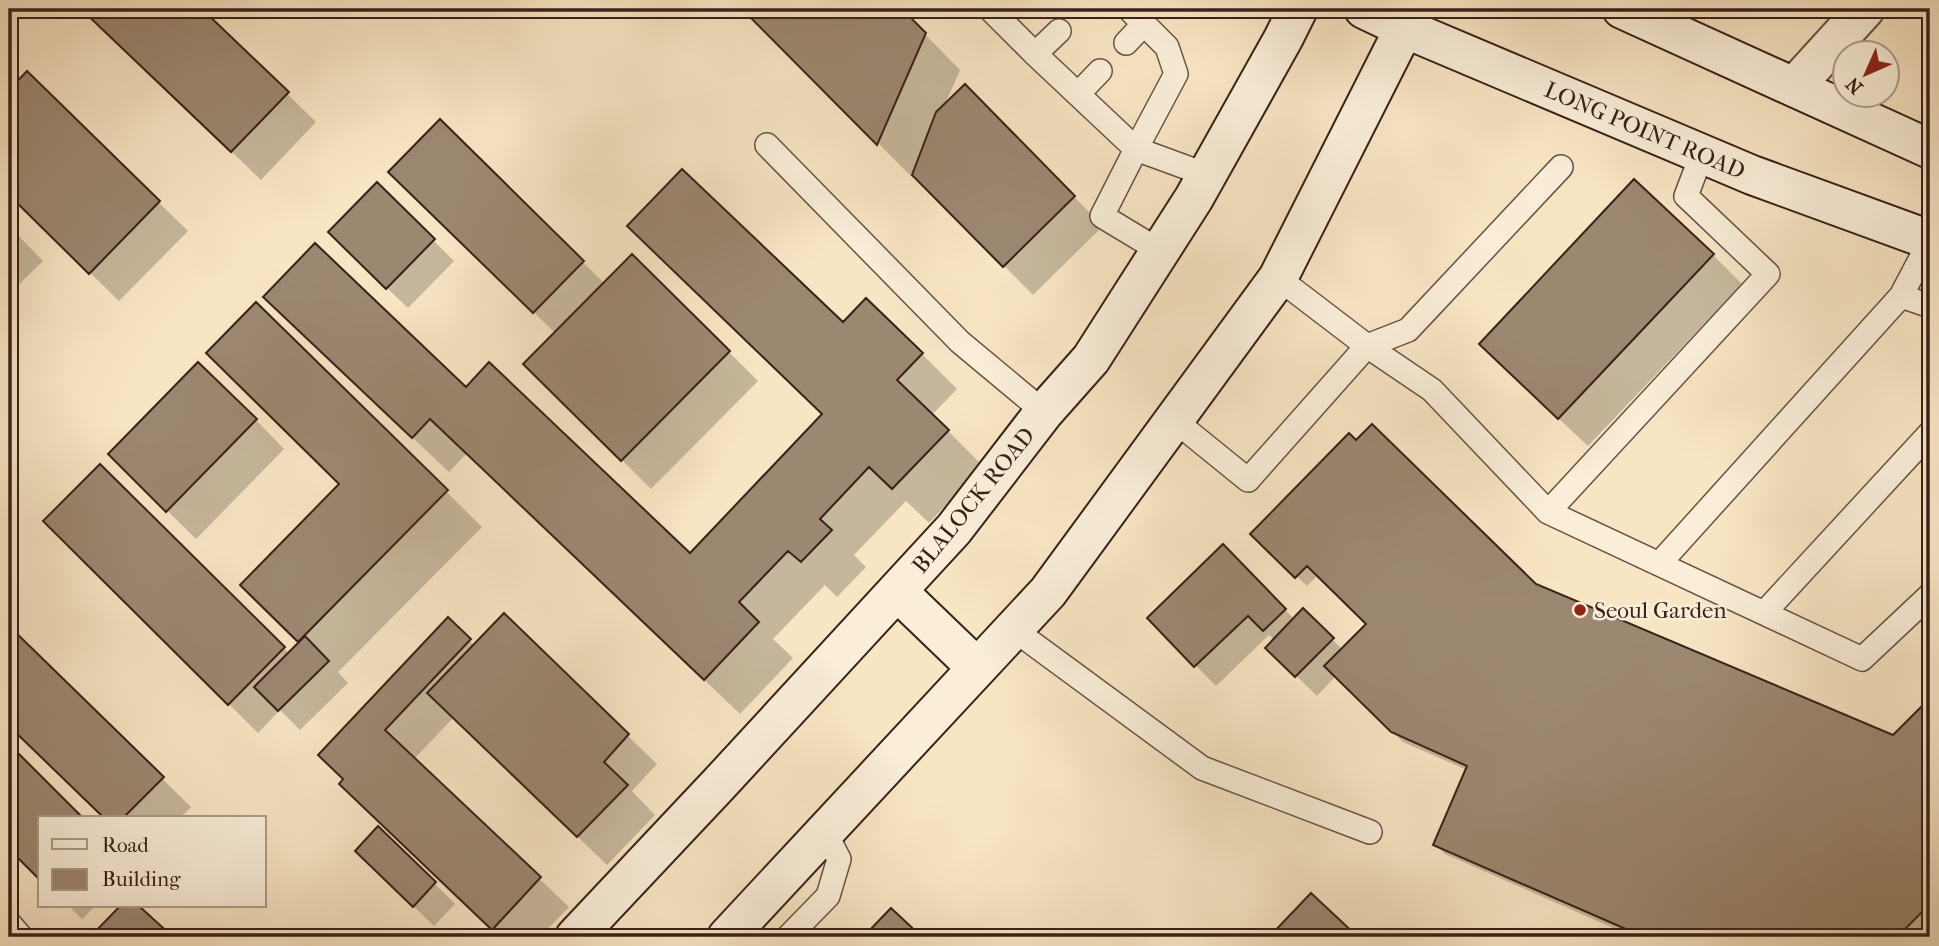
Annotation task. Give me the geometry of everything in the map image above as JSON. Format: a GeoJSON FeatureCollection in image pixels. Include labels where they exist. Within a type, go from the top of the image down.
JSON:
{"type":"FeatureCollection","features":[{"type":"Feature","properties":{"kind":"main road","name":"BLALOCK ROAD"},"geometry":{"type":"LineString","coordinates":[[575,937],[954,529],[1044,412],[1091,359],[1194,198],[1298,9]]}},
{"type":"Feature","properties":{"kind":"main road","name":"LONG POINT ROAD"},"geometry":{"type":"LineString","coordinates":[[1364,9],[1409,19],[1702,154],[1930,240]]}},
{"type":"Feature","properties":{"kind":"main road"},"geometry":{"type":"LineString","coordinates":[[1622,9],[1930,149]]}},
{"type":"Feature","properties":{"kind":"main road"},"geometry":{"type":"LineString","coordinates":[[1794,87],[1865,9]]}},
{"type":"Feature","properties":{"kind":"main road"},"geometry":{"type":"LineString","coordinates":[[727,937],[1048,592],[1278,278],[1409,19]]}},
{"type":"Feature","properties":{"kind":"main road"},"geometry":{"type":"LineString","coordinates":[[897,591],[977,668]]}},
{"type":"Feature","properties":{"kind":"lane"},"geometry":{"type":"LineString","coordinates":[[990,9],[1136,149],[1207,175]]}},
{"type":"Feature","properties":{"kind":"lane"},"geometry":{"type":"LineString","coordinates":[[1126,43],[1137,16],[1167,47],[1176,74],[1102,216],[1160,251]]}},
{"type":"Feature","properties":{"kind":"lane"},"geometry":{"type":"LineString","coordinates":[[1035,54],[1059,31]]}},
{"type":"Feature","properties":{"kind":"lane"},"geometry":{"type":"LineString","coordinates":[[1077,94],[1100,71]]}},
{"type":"Feature","properties":{"kind":"lane"},"geometry":{"type":"LineString","coordinates":[[767,145],[960,342],[1044,412]]}},
{"type":"Feature","properties":{"kind":"lane"},"geometry":{"type":"LineString","coordinates":[[1548,512],[1768,274],[1686,196],[1702,154]]}},
{"type":"Feature","properties":{"kind":"lane"},"geometry":{"type":"LineString","coordinates":[[1174,420],[1248,480],[1367,346],[1408,330],[1561,166]]}},
{"type":"Feature","properties":{"kind":"lane"},"geometry":{"type":"LineString","coordinates":[[1659,564],[1901,296],[1930,240]]}},
{"type":"Feature","properties":{"kind":"lane"},"geometry":{"type":"LineString","coordinates":[[1278,278],[1367,346],[1432,390],[1548,512],[1863,659],[1930,595]]}},
{"type":"Feature","properties":{"kind":"lane"},"geometry":{"type":"LineString","coordinates":[[1901,296],[1930,306]]}},
{"type":"Feature","properties":{"kind":"lane"},"geometry":{"type":"LineString","coordinates":[[1764,613],[1930,433]]}},
{"type":"Feature","properties":{"kind":"lane"},"geometry":{"type":"LineString","coordinates":[[1013,629],[1202,768],[1370,832]]}},
{"type":"Feature","properties":{"kind":"lane"},"geometry":{"type":"LineString","coordinates":[[789,937],[828,896],[839,859],[825,832]]}},
{"type":"Feature","properties":{"kind":"lane"},"geometry":{"type":"LineString","coordinates":[[9,923],[21,937]]}},
{"type":"Feature","properties":{"kind":"building"},"geometry":{"type":"Polygon","coordinates":[[[81,9],[202,9],[289,92],[231,152],[81,9]]]}},
{"type":"Feature","properties":{"kind":"building"},"geometry":{"type":"Polygon","coordinates":[[[742,9],[902,9],[926,33],[877,145],[742,9]]]}},
{"type":"Feature","properties":{"kind":"building"},"geometry":{"type":"Polygon","coordinates":[[[27,71],[160,201],[89,274],[9,195],[9,90],[27,71]]]}},
{"type":"Feature","properties":{"kind":"building"},"geometry":{"type":"Polygon","coordinates":[[[965,84],[1075,196],[1003,267],[912,175],[936,112],[965,84]]]}},
{"type":"Feature","properties":{"kind":"building"},"geometry":{"type":"Polygon","coordinates":[[[440,119],[584,261],[533,313],[388,172],[440,119]]]}},
{"type":"Feature","properties":{"kind":"building"},"geometry":{"type":"Polygon","coordinates":[[[682,169],[843,322],[866,298],[923,353],[897,380],[949,430],[892,489],[869,467],[820,519],[832,530],[801,562],[788,551],[739,602],[759,622],[704,680],[430,419],[412,438],[263,297],[315,243],[466,387],[489,362],[690,553],[822,414],[627,226],[682,169]]]}},
{"type":"Feature","properties":{"kind":"building"},"geometry":{"type":"Polygon","coordinates":[[[1634,179],[1714,254],[1558,419],[1479,344],[1634,179]]]}},
{"type":"Feature","properties":{"kind":"building"},"geometry":{"type":"Polygon","coordinates":[[[377,182],[435,239],[386,289],[328,232],[377,182]]]}},
{"type":"Feature","properties":{"kind":"building"},"geometry":{"type":"Polygon","coordinates":[[[632,254],[730,351],[621,461],[523,364],[632,254]]]}},
{"type":"Feature","properties":{"kind":"building"},"geometry":{"type":"Polygon","coordinates":[[[256,302],[448,490],[298,642],[240,585],[339,484],[206,353],[256,302]]]}},
{"type":"Feature","properties":{"kind":"building"},"geometry":{"type":"Polygon","coordinates":[[[198,362],[257,419],[166,512],[108,454],[198,362]]]}},
{"type":"Feature","properties":{"kind":"building"},"geometry":{"type":"Polygon","coordinates":[[[1372,424],[1536,584],[1893,735],[1930,698],[1930,904],[1897,937],[1644,937],[1433,845],[1467,766],[1391,732],[1324,666],[1366,624],[1307,566],[1295,578],[1250,534],[1349,433],[1356,440],[1372,424]]]}},
{"type":"Feature","properties":{"kind":"building"},"geometry":{"type":"Polygon","coordinates":[[[100,464],[285,647],[228,705],[43,521],[100,464]]]}},
{"type":"Feature","properties":{"kind":"building"},"geometry":{"type":"Polygon","coordinates":[[[1223,544],[1286,609],[1263,631],[1248,616],[1194,667],[1147,618],[1223,544]]]}},
{"type":"Feature","properties":{"kind":"building"},"geometry":{"type":"Polygon","coordinates":[[[1303,608],[1334,638],[1295,677],[1265,648],[1303,608]]]}},
{"type":"Feature","properties":{"kind":"building"},"geometry":{"type":"Polygon","coordinates":[[[504,613],[629,734],[604,762],[628,785],[577,837],[427,693],[504,613]]]}},
{"type":"Feature","properties":{"kind":"building"},"geometry":{"type":"Polygon","coordinates":[[[448,617],[471,639],[385,730],[541,877],[492,930],[339,784],[343,779],[318,755],[448,617]]]}},
{"type":"Feature","properties":{"kind":"building"},"geometry":{"type":"Polygon","coordinates":[[[9,626],[164,777],[125,816],[102,816],[9,726],[9,626]]]}},
{"type":"Feature","properties":{"kind":"building"},"geometry":{"type":"Polygon","coordinates":[[[305,636],[329,661],[278,711],[254,687],[305,636]]]}},
{"type":"Feature","properties":{"kind":"building"},"geometry":{"type":"Polygon","coordinates":[[[9,744],[81,816],[38,816],[38,878],[9,849],[9,744]]]}},
{"type":"Feature","properties":{"kind":"building"},"geometry":{"type":"Polygon","coordinates":[[[378,826],[436,882],[413,907],[355,851],[378,826]]]}},
{"type":"Feature","properties":{"kind":"building"},"geometry":{"type":"Polygon","coordinates":[[[1311,893],[1358,937],[1269,937],[1311,893]]]}},
{"type":"Feature","properties":{"kind":"building"},"geometry":{"type":"Polygon","coordinates":[[[118,908],[141,908],[173,937],[90,937],[118,908]]]}},
{"type":"Feature","properties":{"kind":"building"},"geometry":{"type":"Polygon","coordinates":[[[891,908],[922,937],[863,937],[891,908]]]}},
{"type":"Feature","properties":{"kind":"place","name":"Seoul Garden"},"geometry":{"type":"Point","coordinates":[1580,610]}}]}
